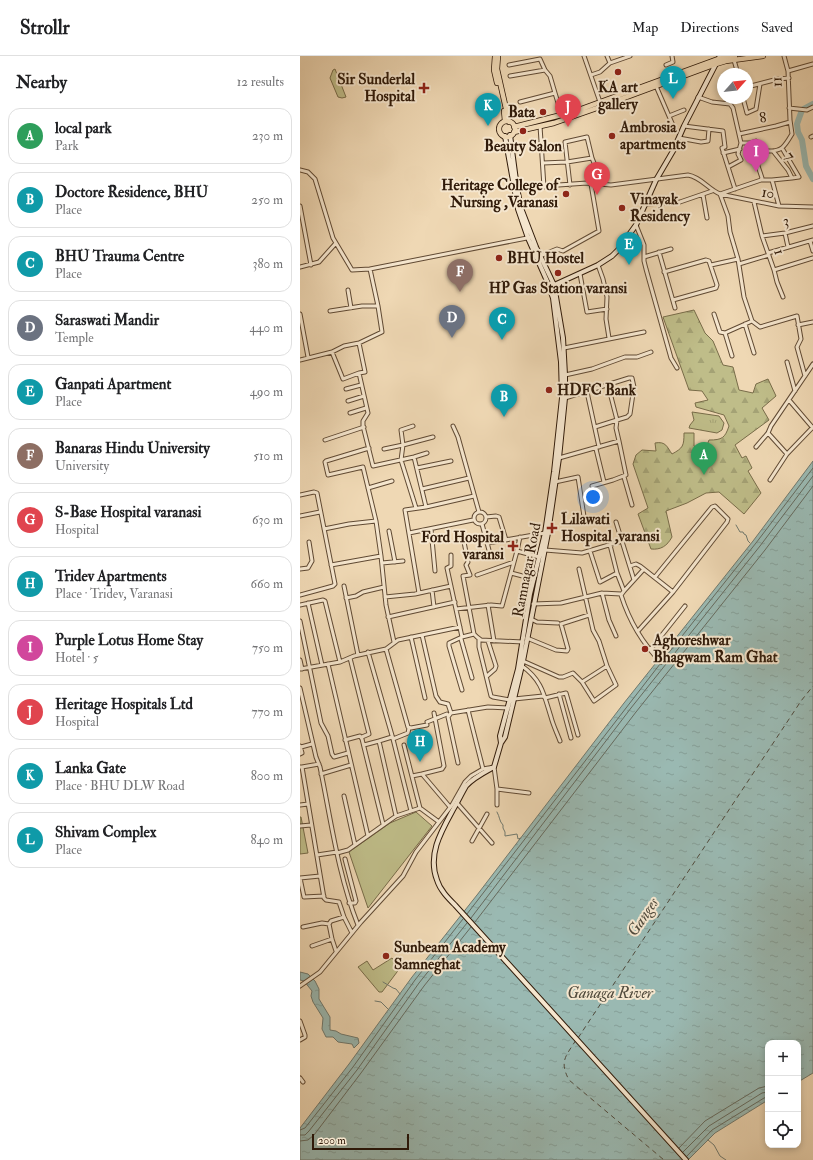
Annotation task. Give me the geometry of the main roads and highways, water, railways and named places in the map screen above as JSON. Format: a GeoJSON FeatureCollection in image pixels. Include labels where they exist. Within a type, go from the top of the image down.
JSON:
{"type":"FeatureCollection","features":[{"type":"Feature","properties":{"kind":"main road"},"geometry":{"type":"LineString","coordinates":[[495,56],[494,70],[511,133],[515,189],[530,237],[540,256],[552,286],[598,265],[618,250],[636,225],[656,180],[666,164],[719,57]]}},
{"type":"Feature","properties":{"kind":"main road"},"geometry":{"type":"LineString","coordinates":[[498,56],[497,70],[507,121]]}},
{"type":"Feature","properties":{"kind":"main road"},"geometry":{"type":"LineString","coordinates":[[511,133],[562,116],[719,57],[735,58],[763,56]]}},
{"type":"Feature","properties":{"kind":"main road"},"geometry":{"type":"LineString","coordinates":[[507,121],[501,124],[500,128],[502,134],[540,126],[597,108],[735,58]]}},
{"type":"Feature","properties":{"kind":"main road","name":"Ramnagar Road"},"geometry":{"type":"LineString","coordinates":[[530,237],[552,286],[564,348],[565,398],[559,458],[546,533],[545,550],[530,619],[522,666],[512,700],[505,737],[501,743],[494,767],[483,772],[467,785],[445,825],[435,848],[434,868],[437,880],[443,891],[455,905],[686,1160]]}},
{"type":"Feature","properties":{"kind":"main road"},"geometry":{"type":"LineString","coordinates":[[501,743],[500,736],[508,708],[512,700],[534,579],[546,533],[554,472],[562,398],[561,362],[555,297]]}},
{"type":"Feature","properties":{"kind":"water","name":"Ganaga River"},"geometry":{"type":"Polygon","coordinates":[[[813,461],[813,1073],[801,1080],[801,1040],[765,1040],[765,1102],[715,1133],[688,1160],[300,1160],[300,1128],[349,1064],[412,977],[477,895],[624,703],[753,541],[813,461]]]}},
{"type":"Feature","properties":{"kind":"water"},"geometry":{"type":"Polygon","coordinates":[[[300,972],[308,974],[315,981],[319,989],[319,999],[330,1017],[330,1030],[358,1038],[359,1043],[354,1048],[352,1044],[338,1042],[333,1037],[326,1037],[322,1029],[323,1018],[313,1002],[311,996],[312,991],[304,981],[300,980],[300,972]]]}},
{"type":"Feature","properties":{"kind":"waterway"},"geometry":{"type":"LineString","coordinates":[[813,104],[802,110],[797,124],[798,132],[802,140],[806,166],[813,179]]}},
{"type":"Feature","properties":{"kind":"waterway"},"geometry":{"type":"LineString","coordinates":[[736,525],[740,532],[743,532],[746,535],[750,543]]}},
{"type":"Feature","properties":{"kind":"waterway"},"geometry":{"type":"LineString","coordinates":[[497,812],[503,825],[505,836],[517,834],[518,839],[521,838]]}},
{"type":"Feature","properties":{"kind":"waterway"},"geometry":{"type":"LineString","coordinates":[[383,982],[396,989],[400,994]]}},
{"type":"Feature","properties":{"kind":"waterway"},"geometry":{"type":"LineString","coordinates":[[375,1001],[381,1002],[389,1010]]}},
{"type":"Feature","properties":{"kind":"waterway"},"geometry":{"type":"LineString","coordinates":[[708,1140],[714,1145],[720,1156],[726,1160]]}},
{"type":"Feature","properties":{"kind":"place","name":"KA art gallery"},"geometry":{"type":"Point","coordinates":[618,72]}},
{"type":"Feature","properties":{"kind":"place","name":"Sir Sunderlal Hospital"},"geometry":{"type":"Point","coordinates":[424,88]}},
{"type":"Feature","properties":{"kind":"place","name":"Shivam Complex"},"geometry":{"type":"Point","coordinates":[673,99]}},
{"type":"Feature","properties":{"kind":"place","name":"Bata"},"geometry":{"type":"Point","coordinates":[543,112]}},
{"type":"Feature","properties":{"kind":"place","name":"Lanka Gate"},"geometry":{"type":"Point","coordinates":[488,126]}},
{"type":"Feature","properties":{"kind":"place","name":"Heritage Hospitals Ltd"},"geometry":{"type":"Point","coordinates":[568,127]}},
{"type":"Feature","properties":{"kind":"place","name":"Beauty Salon"},"geometry":{"type":"Point","coordinates":[523,131]}},
{"type":"Feature","properties":{"kind":"place","name":"Ambrosia apartments"},"geometry":{"type":"Point","coordinates":[612,136]}},
{"type":"Feature","properties":{"kind":"place","name":"Purple Lotus Home Stay"},"geometry":{"type":"Point","coordinates":[756,172]}},
{"type":"Feature","properties":{"kind":"place","name":"Heritage College of Nursing ,Varanasi"},"geometry":{"type":"Point","coordinates":[566,194]}},
{"type":"Feature","properties":{"kind":"place","name":"S-Base Hospital varanasi"},"geometry":{"type":"Point","coordinates":[597,195]}},
{"type":"Feature","properties":{"kind":"place","name":"Vinayak Residency"},"geometry":{"type":"Point","coordinates":[622,208]}},
{"type":"Feature","properties":{"kind":"place","name":"BHU Hostel"},"geometry":{"type":"Point","coordinates":[499,258]}},
{"type":"Feature","properties":{"kind":"place","name":"Ganpati Apartment"},"geometry":{"type":"Point","coordinates":[629,265]}},
{"type":"Feature","properties":{"kind":"place","name":"HP Gas Station varansi"},"geometry":{"type":"Point","coordinates":[558,273]}},
{"type":"Feature","properties":{"kind":"place","name":"Banaras Hindu University"},"geometry":{"type":"Point","coordinates":[460,292]}},
{"type":"Feature","properties":{"kind":"place","name":"Saraswati Mandir"},"geometry":{"type":"Point","coordinates":[452,338]}},
{"type":"Feature","properties":{"kind":"place","name":"BHU Trauma Centre"},"geometry":{"type":"Point","coordinates":[502,340]}},
{"type":"Feature","properties":{"kind":"place","name":"HDFC Bank"},"geometry":{"type":"Point","coordinates":[549,390]}},
{"type":"Feature","properties":{"kind":"place","name":"Doctore Residence, BHU"},"geometry":{"type":"Point","coordinates":[504,417]}},
{"type":"Feature","properties":{"kind":"place","name":"local park"},"geometry":{"type":"Point","coordinates":[704,475]}},
{"type":"Feature","properties":{"kind":"place","name":"Lilawati Hospital ,varansi"},"geometry":{"type":"Point","coordinates":[552,528]}},
{"type":"Feature","properties":{"kind":"place","name":"Ford Hospital varansi"},"geometry":{"type":"Point","coordinates":[513,546]}},
{"type":"Feature","properties":{"kind":"place","name":"Aghoreshwar Bhagwam Ram Ghat"},"geometry":{"type":"Point","coordinates":[645,649]}},
{"type":"Feature","properties":{"kind":"place","name":"Tridev Apartments"},"geometry":{"type":"Point","coordinates":[420,762]}},
{"type":"Feature","properties":{"kind":"place","name":"Sunbeam Academy Samneghat"},"geometry":{"type":"Point","coordinates":[386,956]}},
{"type":"Feature","properties":{"kind":"water label","name":"Ganges"},"geometry":{"type":"Point","coordinates":[643,917]}}]}
